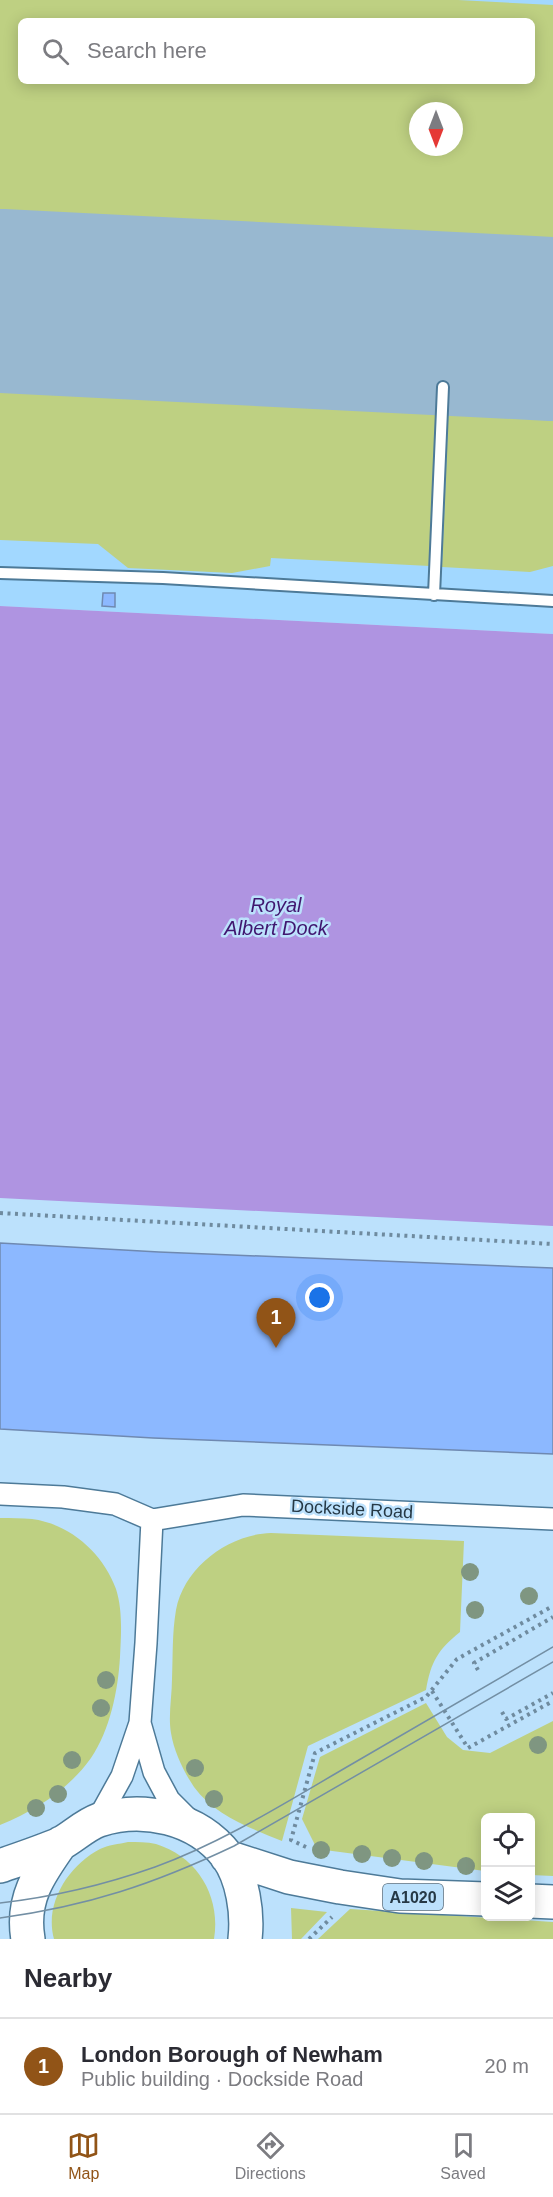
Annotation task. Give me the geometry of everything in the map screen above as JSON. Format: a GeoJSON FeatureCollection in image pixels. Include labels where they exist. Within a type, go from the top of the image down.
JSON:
{"type":"FeatureCollection","features":[{"type":"Feature","properties":{"kind":"main road","name":"A1020"},"geometry":{"type":"LineString","coordinates":[[0,1866],[61,1843],[97,1821],[132,1813],[163,1816],[204,1834],[227,1857],[244,1893],[247,1923],[245,1939]]}},
{"type":"Feature","properties":{"kind":"main road","name":"A1020"},"geometry":{"type":"LineString","coordinates":[[28,1939],[27,1907],[37,1876],[61,1843]]}},
{"type":"Feature","properties":{"kind":"main road","name":"A1020"},"geometry":{"type":"LineString","coordinates":[[227,1857],[289,1877],[340,1887],[400,1896],[481,1899]]}},
{"type":"Feature","properties":{"kind":"main road"},"geometry":{"type":"LineString","coordinates":[[535,1901],[553,1902]]}},
{"type":"Feature","properties":{"kind":"street"},"geometry":{"type":"LineString","coordinates":[[0,1494],[63,1497],[115,1504],[152,1520],[140,1723],[122,1776],[97,1821]]}},
{"type":"Feature","properties":{"kind":"street","name":"Dockside Road"},"geometry":{"type":"LineString","coordinates":[[152,1520],[243,1505],[553,1519]]}},
{"type":"Feature","properties":{"kind":"street"},"geometry":{"type":"LineString","coordinates":[[140,1723],[154,1772],[169,1800],[204,1834]]}},
{"type":"Feature","properties":{"kind":"lane"},"geometry":{"type":"LineString","coordinates":[[434,595],[443,387]]}},
{"type":"Feature","properties":{"kind":"lane"},"geometry":{"type":"LineString","coordinates":[[0,573],[163,578],[553,601]]}},
{"type":"Feature","properties":{"kind":"path"},"geometry":{"type":"LineString","coordinates":[[0,1214],[553,1244]]}},
{"type":"Feature","properties":{"kind":"path"},"geometry":{"type":"LineString","coordinates":[[291,1840],[315,1753],[426,1696],[432,1692],[457,1659],[553,1606]]}},
{"type":"Feature","properties":{"kind":"path"},"geometry":{"type":"LineString","coordinates":[[478,1670],[474,1663],[553,1617]]}},
{"type":"Feature","properties":{"kind":"path"},"geometry":{"type":"LineString","coordinates":[[432,1692],[468,1748],[553,1701]]}},
{"type":"Feature","properties":{"kind":"path"},"geometry":{"type":"LineString","coordinates":[[502,1712],[506,1719],[553,1693]]}},
{"type":"Feature","properties":{"kind":"path"},"geometry":{"type":"LineString","coordinates":[[309,1939],[337,1912]]}},
{"type":"Feature","properties":{"kind":"shaded area"},"geometry":{"type":"Polygon","coordinates":[[[0,0],[553,0],[553,634],[0,606],[0,0]]]}},
{"type":"Feature","properties":{"kind":"green space"},"geometry":{"type":"Polygon","coordinates":[[[0,0],[458,0],[553,5],[553,255],[0,228],[0,0]]]}},
{"type":"Feature","properties":{"kind":"green space"},"geometry":{"type":"Polygon","coordinates":[[[0,376],[438,398],[430,566],[271,558],[270,566],[232,573],[128,568],[98,544],[0,540],[0,376]]]}},
{"type":"Feature","properties":{"kind":"green space"},"geometry":{"type":"Polygon","coordinates":[[[449,399],[553,404],[553,566],[530,572],[442,567],[449,399]]]}},
{"type":"Feature","properties":{"kind":"green space"},"geometry":{"type":"Polygon","coordinates":[[[0,1518],[46,1522],[72,1534],[94,1552],[116,1589],[121,1614],[121,1632],[115,1697],[98,1747],[82,1769],[62,1789],[26,1813],[0,1825],[0,1518]]]}},
{"type":"Feature","properties":{"kind":"green space"},"geometry":{"type":"Polygon","coordinates":[[[271,1533],[464,1541],[460,1632],[437,1657],[430,1671],[426,1690],[308,1746],[282,1841],[234,1820],[212,1806],[203,1797],[190,1781],[180,1762],[172,1740],[170,1726],[176,1610],[188,1580],[198,1567],[225,1546],[240,1539],[271,1533]]]}},
{"type":"Feature","properties":{"kind":"green space"},"geometry":{"type":"Polygon","coordinates":[[[426,1703],[447,1737],[463,1750],[490,1753],[553,1721],[553,1876],[535,1875],[535,1813],[481,1813],[481,1870],[317,1849],[302,1819],[320,1757],[426,1703]]]}},
{"type":"Feature","properties":{"kind":"green space"},"geometry":{"type":"Polygon","coordinates":[[[128,1842],[146,1842],[171,1850],[195,1869],[210,1894],[214,1908],[214,1939],[54,1939],[52,1925],[56,1899],[69,1875],[78,1865],[100,1849],[128,1842]]]}},
{"type":"Feature","properties":{"kind":"green space"},"geometry":{"type":"Polygon","coordinates":[[[291,1908],[327,1912],[301,1939],[292,1939],[291,1908]]]}},
{"type":"Feature","properties":{"kind":"green space"},"geometry":{"type":"Polygon","coordinates":[[[350,1909],[481,1917],[481,1921],[553,1922],[553,1939],[318,1939],[350,1909]]]}},
{"type":"Feature","properties":{"kind":"water","name":"Royal Albert Dock"},"geometry":{"type":"Polygon","coordinates":[[[0,606],[553,634],[553,1226],[0,1198],[0,606]]]}},
{"type":"Feature","properties":{"kind":"building"},"geometry":{"type":"Polygon","coordinates":[[[103,593],[115,593],[115,607],[102,606],[103,593]]]}},
{"type":"Feature","properties":{"kind":"building"},"geometry":{"type":"Polygon","coordinates":[[[0,1243],[159,1252],[553,1268],[553,1454],[153,1438],[0,1429],[0,1243]]]}},
{"type":"Feature","properties":{"kind":"runway"},"geometry":{"type":"LineString","coordinates":[[0,301],[553,329]]}},
{"type":"Feature","properties":{"kind":"tram line"},"geometry":{"type":"LineString","coordinates":[[0,1903],[78,1890],[155,1867],[206,1846],[280,1806],[553,1647]]}},
{"type":"Feature","properties":{"kind":"tram line"},"geometry":{"type":"LineString","coordinates":[[0,1918],[92,1900],[120,1892],[205,1860],[234,1846],[553,1662]]}},
{"type":"Feature","properties":{"kind":"place","name":"London Borough of Newham"},"geometry":{"type":"Point","coordinates":[276,1348]}}]}
